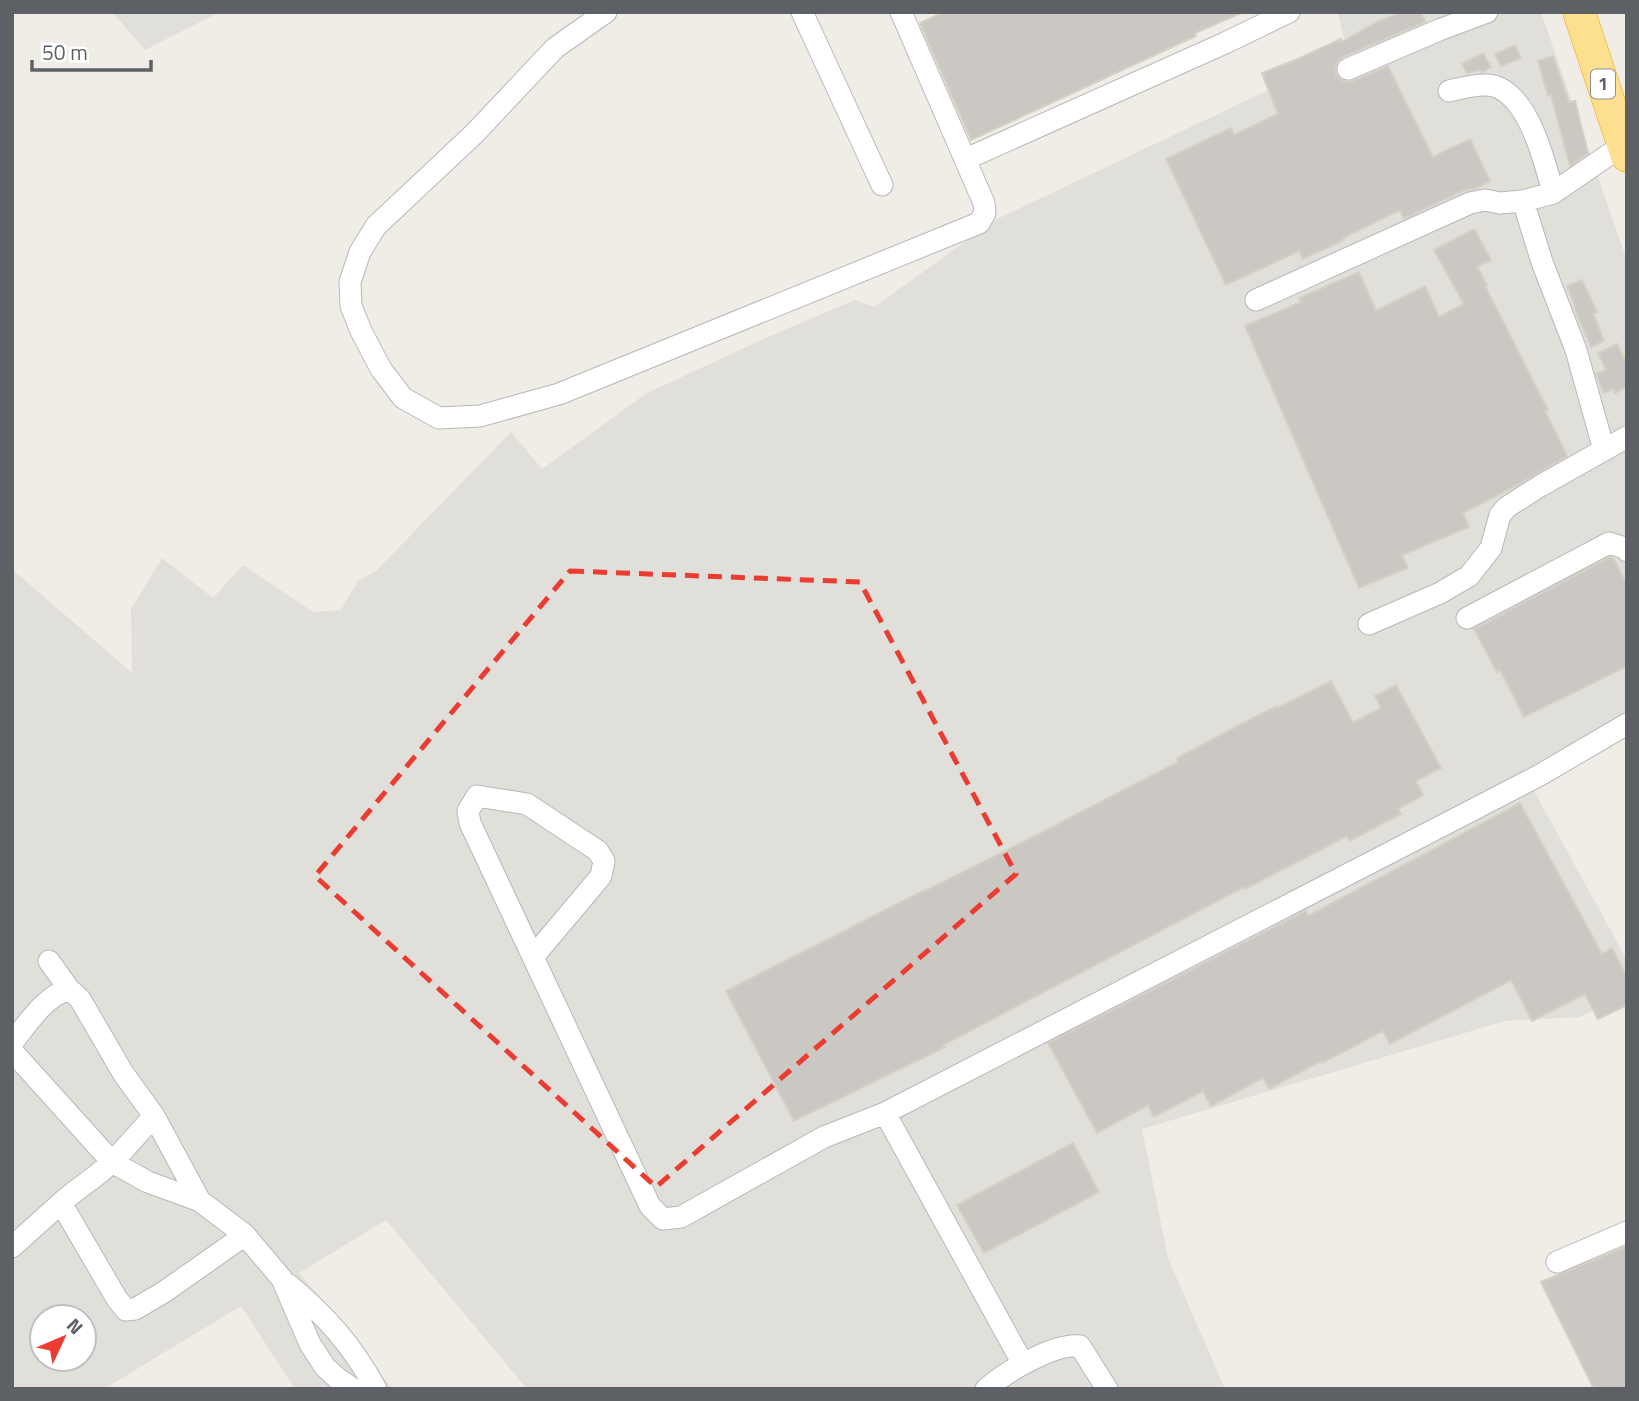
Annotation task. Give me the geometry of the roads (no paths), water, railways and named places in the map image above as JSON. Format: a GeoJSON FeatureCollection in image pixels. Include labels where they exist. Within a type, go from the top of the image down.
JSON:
{"type":"FeatureCollection","features":[{"type":"Feature","properties":{"kind":"highway","name":"1"},"geometry":{"type":"LineString","coordinates":[[1579,12],[1625,151]]}},
{"type":"Feature","properties":{"kind":"street"},"geometry":{"type":"LineString","coordinates":[[606,12],[555,48],[475,134],[376,226],[360,252],[350,282],[351,306],[361,331],[381,369],[403,398],[439,418],[480,416],[559,394],[979,223],[985,213],[984,203],[901,12]]}},
{"type":"Feature","properties":{"kind":"street"},"geometry":{"type":"LineString","coordinates":[[802,12],[883,185]]}},
{"type":"Feature","properties":{"kind":"street"},"geometry":{"type":"LineString","coordinates":[[966,159],[1226,43],[1289,12]]}},
{"type":"Feature","properties":{"kind":"street"},"geometry":{"type":"LineString","coordinates":[[1348,69],[1487,12]]}},
{"type":"Feature","properties":{"kind":"street"},"geometry":{"type":"LineString","coordinates":[[1449,91],[1490,85],[1506,92],[1523,109],[1536,136],[1553,193]]}},
{"type":"Feature","properties":{"kind":"street"},"geometry":{"type":"LineString","coordinates":[[1256,300],[1470,202],[1523,201],[1553,193],[1625,151]]}},
{"type":"Feature","properties":{"kind":"street"},"geometry":{"type":"LineString","coordinates":[[1523,201],[1542,262],[1576,349],[1604,450]]}},
{"type":"Feature","properties":{"kind":"street"},"geometry":{"type":"LineString","coordinates":[[1369,624],[1440,593],[1469,576],[1491,548],[1500,515],[1507,508],[1540,486],[1627,437]]}},
{"type":"Feature","properties":{"kind":"street"},"geometry":{"type":"LineString","coordinates":[[1467,618],[1609,543],[1627,551]]}},
{"type":"Feature","properties":{"kind":"street"},"geometry":{"type":"LineString","coordinates":[[533,957],[601,876],[604,861],[598,852],[527,804],[477,796],[468,811],[470,823],[650,1206],[663,1219],[681,1217],[824,1137],[885,1113],[1494,799],[1627,724]]}},
{"type":"Feature","properties":{"kind":"street"},"geometry":{"type":"LineString","coordinates":[[49,961],[69,989],[80,999],[123,1073],[154,1116],[200,1201]]}},
{"type":"Feature","properties":{"kind":"street"},"geometry":{"type":"LineString","coordinates":[[12,1043],[39,1009],[58,993],[69,989]]}},
{"type":"Feature","properties":{"kind":"street"},"geometry":{"type":"LineString","coordinates":[[12,1051],[112,1162],[148,1182],[200,1201],[245,1235],[282,1279],[341,1334],[376,1389]]}},
{"type":"Feature","properties":{"kind":"street"},"geometry":{"type":"LineString","coordinates":[[885,1113],[1023,1364]]}},
{"type":"Feature","properties":{"kind":"street"},"geometry":{"type":"LineString","coordinates":[[12,1247],[112,1162],[154,1116]]}},
{"type":"Feature","properties":{"kind":"street"},"geometry":{"type":"LineString","coordinates":[[61,1203],[126,1310],[135,1309],[164,1292],[245,1235]]}},
{"type":"Feature","properties":{"kind":"street"},"geometry":{"type":"LineString","coordinates":[[1557,1262],[1627,1232]]}},
{"type":"Feature","properties":{"kind":"street"},"geometry":{"type":"LineString","coordinates":[[282,1279],[310,1344],[324,1367],[353,1389]]}},
{"type":"Feature","properties":{"kind":"street"},"geometry":{"type":"LineString","coordinates":[[986,1389],[1023,1364],[1072,1345],[1080,1346],[1107,1389]]}}]}
